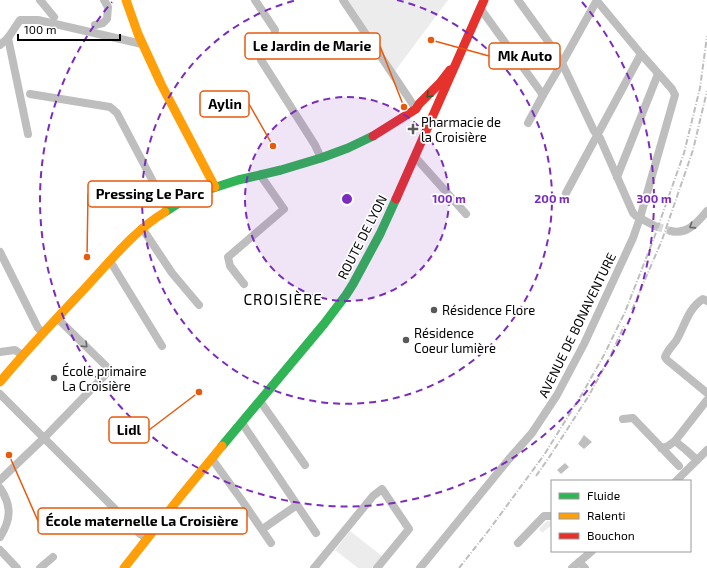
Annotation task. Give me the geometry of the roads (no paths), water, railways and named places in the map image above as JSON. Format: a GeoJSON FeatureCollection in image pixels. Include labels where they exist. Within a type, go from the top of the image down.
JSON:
{"type":"FeatureCollection","features":[{"type":"Feature","properties":{"kind":"main road"},"geometry":{"type":"LineString","coordinates":[[126,0],[142,44],[180,123],[215,186]]}},
{"type":"Feature","properties":{"kind":"main road","name":"ROUTE DE LYON"},"geometry":{"type":"LineString","coordinates":[[124,568],[330,316],[353,284],[380,234],[482,4]]}},
{"type":"Feature","properties":{"kind":"main road"},"geometry":{"type":"LineString","coordinates":[[0,382],[22,355],[142,228],[192,196],[215,186],[285,169],[321,158],[348,148],[376,134],[416,109],[440,83],[459,58]]}},
{"type":"Feature","properties":{"kind":"main road"},"geometry":{"type":"LineString","coordinates":[[416,109],[434,114]]}},
{"type":"Feature","properties":{"kind":"street"},"geometry":{"type":"LineString","coordinates":[[40,0],[54,17]]}},
{"type":"Feature","properties":{"kind":"street"},"geometry":{"type":"LineString","coordinates":[[95,25],[103,23],[107,19],[108,7],[104,0]]}},
{"type":"Feature","properties":{"kind":"street"},"geometry":{"type":"LineString","coordinates":[[255,0],[275,30],[274,39],[261,60],[315,145],[321,158]]}},
{"type":"Feature","properties":{"kind":"street"},"geometry":{"type":"LineString","coordinates":[[343,0],[416,109]]}},
{"type":"Feature","properties":{"kind":"street"},"geometry":{"type":"LineString","coordinates":[[518,0],[552,47],[562,64],[594,131],[600,138],[633,213],[655,226]]}},
{"type":"Feature","properties":{"kind":"street"},"geometry":{"type":"LineString","coordinates":[[528,122],[597,1],[658,74],[617,177]]}},
{"type":"Feature","properties":{"kind":"street"},"geometry":{"type":"LineString","coordinates":[[482,4],[543,95]]}},
{"type":"Feature","properties":{"kind":"street"},"geometry":{"type":"LineString","coordinates":[[0,45],[8,38],[20,20],[38,20],[142,44]]}},
{"type":"Feature","properties":{"kind":"street"},"geometry":{"type":"LineString","coordinates":[[8,38],[28,134]]}},
{"type":"Feature","properties":{"kind":"street"},"geometry":{"type":"LineString","coordinates":[[566,193],[641,54]]}},
{"type":"Feature","properties":{"kind":"street","name":"AVENUE DE BONAVENTURE"},"geometry":{"type":"LineString","coordinates":[[420,568],[532,433],[557,395],[584,344],[633,238],[676,95],[658,74]]}},
{"type":"Feature","properties":{"kind":"street"},"geometry":{"type":"LineString","coordinates":[[30,94],[110,107],[117,113],[168,210]]}},
{"type":"Feature","properties":{"kind":"street"},"geometry":{"type":"LineString","coordinates":[[415,157],[466,214]]}},
{"type":"Feature","properties":{"kind":"street"},"geometry":{"type":"LineString","coordinates":[[244,284],[230,266],[228,257],[284,210],[261,174]]}},
{"type":"Feature","properties":{"kind":"street"},"geometry":{"type":"LineString","coordinates":[[671,231],[680,232],[690,228],[697,223],[707,211]]}},
{"type":"Feature","properties":{"kind":"street"},"geometry":{"type":"LineString","coordinates":[[142,228],[172,273],[199,305]]}},
{"type":"Feature","properties":{"kind":"street"},"geometry":{"type":"LineString","coordinates":[[0,253],[38,328],[43,333]]}},
{"type":"Feature","properties":{"kind":"street"},"geometry":{"type":"LineString","coordinates":[[110,261],[162,346]]}},
{"type":"Feature","properties":{"kind":"street"},"geometry":{"type":"LineString","coordinates":[[707,301],[702,299],[688,315],[676,341],[665,357],[707,393]]}},
{"type":"Feature","properties":{"kind":"street"},"geometry":{"type":"LineString","coordinates":[[0,480],[44,438],[110,370],[57,318]]}},
{"type":"Feature","properties":{"kind":"street"},"geometry":{"type":"LineString","coordinates":[[0,352],[15,350],[22,355]]}},
{"type":"Feature","properties":{"kind":"street"},"geometry":{"type":"LineString","coordinates":[[0,394],[139,533],[147,539]]}},
{"type":"Feature","properties":{"kind":"street"},"geometry":{"type":"LineString","coordinates":[[661,448],[668,446],[674,441],[707,400]]}},
{"type":"Feature","properties":{"kind":"street"},"geometry":{"type":"LineString","coordinates":[[260,401],[305,465]]}},
{"type":"Feature","properties":{"kind":"street"},"geometry":{"type":"LineString","coordinates":[[623,418],[633,418],[679,466]]}},
{"type":"Feature","properties":{"kind":"street"},"geometry":{"type":"LineString","coordinates":[[242,423],[316,533]]}},
{"type":"Feature","properties":{"kind":"street"},"geometry":{"type":"LineString","coordinates":[[674,441],[697,460]]}},
{"type":"Feature","properties":{"kind":"street"},"geometry":{"type":"LineString","coordinates":[[677,480],[707,450]]}},
{"type":"Feature","properties":{"kind":"street"},"geometry":{"type":"LineString","coordinates":[[212,460],[243,502],[270,543]]}},
{"type":"Feature","properties":{"kind":"street"},"geometry":{"type":"LineString","coordinates":[[0,488],[8,506],[9,518],[6,528],[0,537]]}},
{"type":"Feature","properties":{"kind":"street"},"geometry":{"type":"LineString","coordinates":[[314,568],[373,496],[382,489],[409,529],[377,568]]}},
{"type":"Feature","properties":{"kind":"street"},"geometry":{"type":"LineString","coordinates":[[264,528],[297,505]]}},
{"type":"Feature","properties":{"kind":"street"},"geometry":{"type":"LineString","coordinates":[[518,543],[544,516],[551,516]]}},
{"type":"Feature","properties":{"kind":"street"},"geometry":{"type":"LineString","coordinates":[[0,550],[16,568]]}},
{"type":"Feature","properties":{"kind":"street"},"geometry":{"type":"LineString","coordinates":[[572,568],[589,552]]}},
{"type":"Feature","properties":{"kind":"street"},"geometry":{"type":"LineString","coordinates":[[40,568],[53,557]]}},
{"type":"Feature","properties":{"kind":"street"},"geometry":{"type":"LineString","coordinates":[[579,562],[585,568]]}},
{"type":"Feature","properties":{"kind":"tunnel"},"geometry":{"type":"LineString","coordinates":[[655,226],[671,231]]}},
{"type":"Feature","properties":{"kind":"railway"},"geometry":{"type":"LineString","coordinates":[[459,568],[544,455],[582,394],[604,355],[625,312],[654,238],[684,153],[700,88],[707,36]]}},
{"type":"Feature","properties":{"kind":"railway"},"geometry":{"type":"LineString","coordinates":[[632,310],[662,240],[693,150],[707,91]]}},
{"type":"Feature","properties":{"kind":"railway"},"geometry":{"type":"LineString","coordinates":[[536,476],[588,397],[610,357],[624,326]]}},
{"type":"Feature","properties":{"kind":"place","name":"Mk Auto"},"geometry":{"type":"Point","coordinates":[431,40]}},
{"type":"Feature","properties":{"kind":"place","name":"Le Jardin de Marie"},"geometry":{"type":"Point","coordinates":[404,107]}},
{"type":"Feature","properties":{"kind":"place","name":"Pharmacie de la Croisière"},"geometry":{"type":"Point","coordinates":[413,129]}},
{"type":"Feature","properties":{"kind":"place","name":"Aylin"},"geometry":{"type":"Point","coordinates":[273,146]}},
{"type":"Feature","properties":{"kind":"place","name":"Pressing Le Parc"},"geometry":{"type":"Point","coordinates":[87,257]}},
{"type":"Feature","properties":{"kind":"place","name":"Résidence Flore"},"geometry":{"type":"Point","coordinates":[434,310]}},
{"type":"Feature","properties":{"kind":"place","name":"Résidence Coeur lumière"},"geometry":{"type":"Point","coordinates":[406,340]}},
{"type":"Feature","properties":{"kind":"place","name":"École primaire La Croisière"},"geometry":{"type":"Point","coordinates":[54,378]}},
{"type":"Feature","properties":{"kind":"place","name":"Lidl"},"geometry":{"type":"Point","coordinates":[199,392]}},
{"type":"Feature","properties":{"kind":"place","name":"École maternelle La Croisière"},"geometry":{"type":"Point","coordinates":[9,455]}},
{"type":"Feature","properties":{"kind":"district","name":"CROISIÈRE"},"geometry":{"type":"Point","coordinates":[283,299]}}]}
